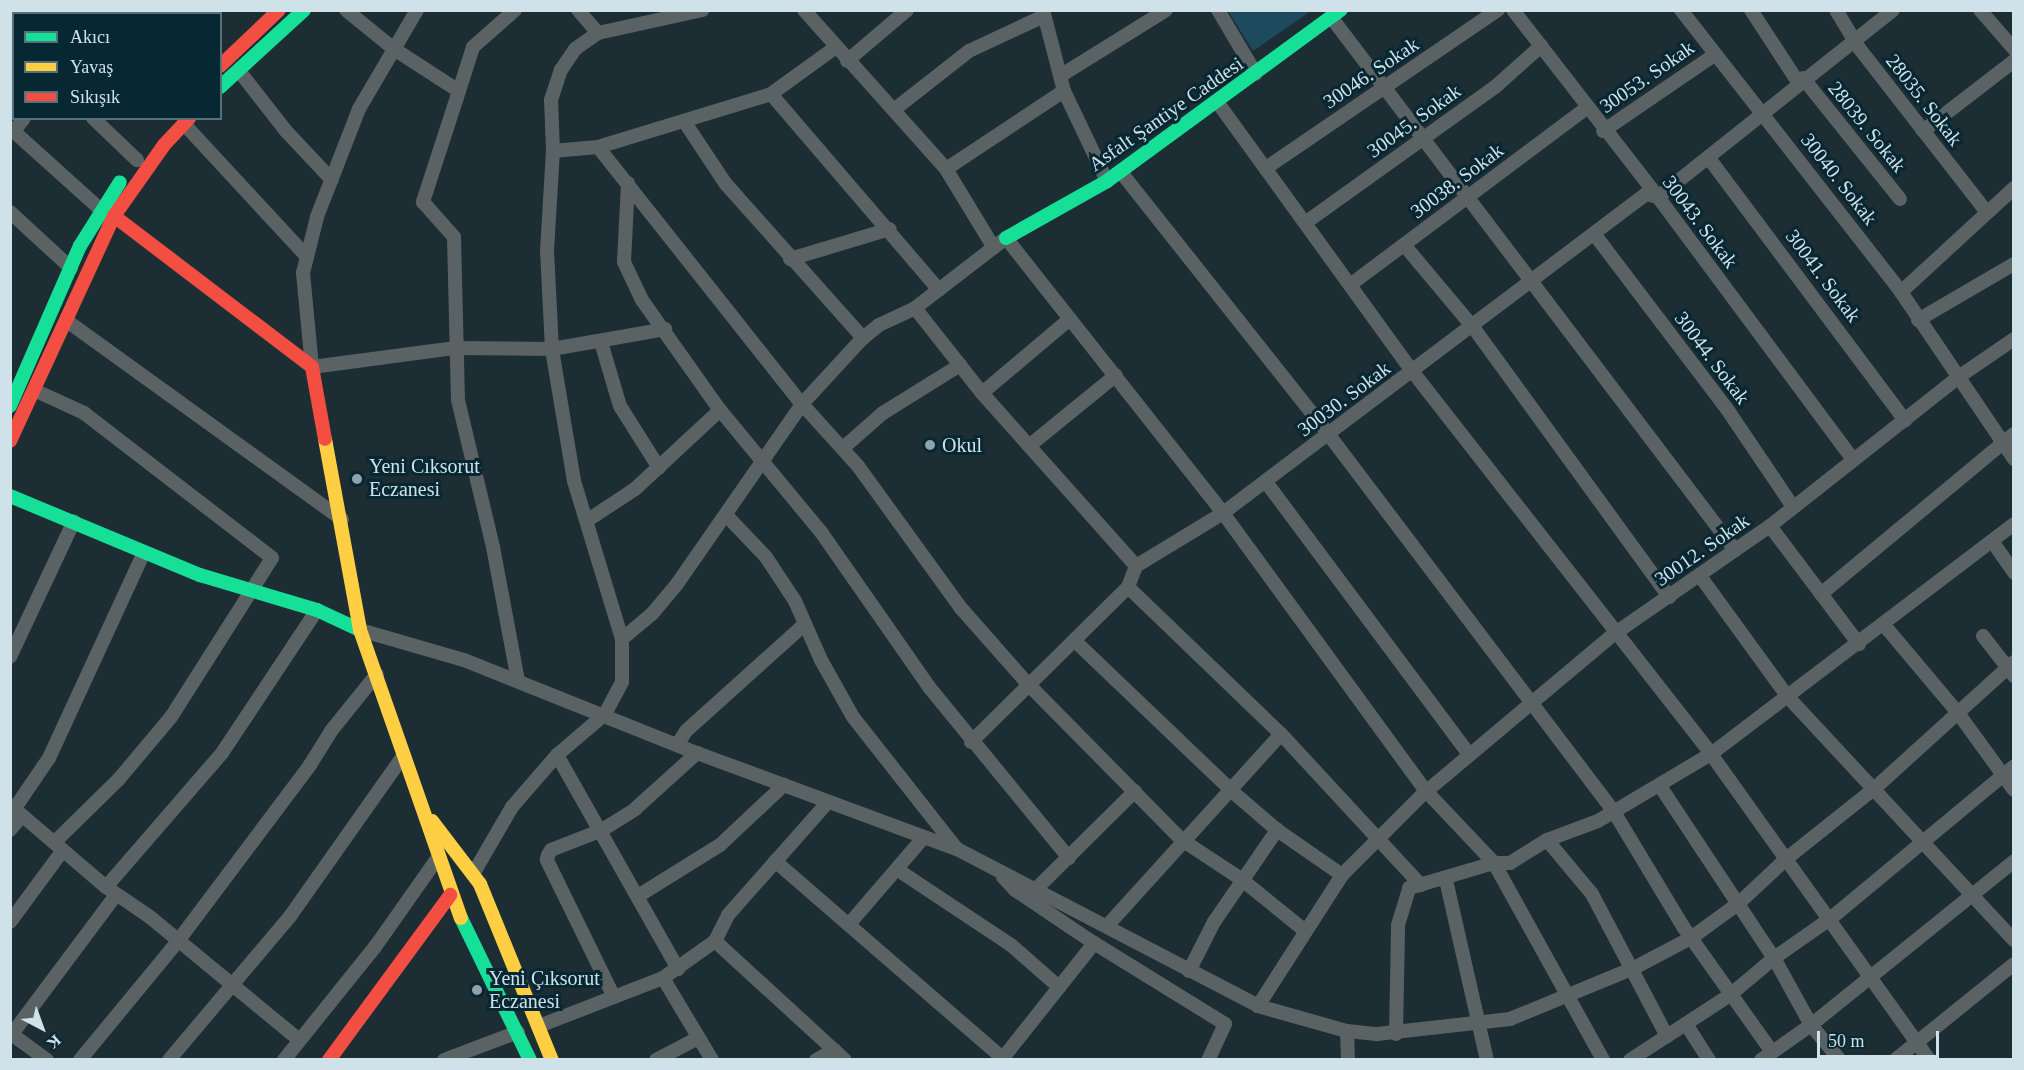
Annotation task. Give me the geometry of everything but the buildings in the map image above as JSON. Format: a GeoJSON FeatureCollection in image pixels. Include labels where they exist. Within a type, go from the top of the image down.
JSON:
{"type":"FeatureCollection","features":[{"type":"Feature","properties":{"kind":"street"},"geometry":{"type":"LineString","coordinates":[[222,85],[304,10]]}},
{"type":"Feature","properties":{"kind":"street"},"geometry":{"type":"LineString","coordinates":[[346,10],[394,49],[459,92]]}},
{"type":"Feature","properties":{"kind":"street"},"geometry":{"type":"LineString","coordinates":[[417,10],[359,109],[332,180],[307,257],[303,273],[312,367],[342,519],[360,630],[428,817],[450,895],[530,1059]]}},
{"type":"Feature","properties":{"kind":"street"},"geometry":{"type":"LineString","coordinates":[[515,10],[473,48],[423,193],[427,209],[454,237],[454,348],[458,400],[493,547],[518,681]]}},
{"type":"Feature","properties":{"kind":"street"},"geometry":{"type":"LineString","coordinates":[[578,10],[598,33]]}},
{"type":"Feature","properties":{"kind":"street"},"geometry":{"type":"LineString","coordinates":[[473,874],[512,807],[557,755],[605,714],[622,682],[622,639],[588,520],[574,481],[552,349],[547,251],[553,151],[551,100],[561,70],[575,49],[598,33],[675,12],[703,10]]}},
{"type":"Feature","properties":{"kind":"street"},"geometry":{"type":"LineString","coordinates":[[804,10],[847,61],[895,109],[946,170],[994,248]]}},
{"type":"Feature","properties":{"kind":"street"},"geometry":{"type":"LineString","coordinates":[[847,61],[907,10]]}},
{"type":"Feature","properties":{"kind":"street"},"geometry":{"type":"LineString","coordinates":[[1060,76],[1166,10]]}},
{"type":"Feature","properties":{"kind":"street"},"geometry":{"type":"LineString","coordinates":[[1218,10],[1256,74]]}},
{"type":"Feature","properties":{"kind":"street","name":"30046. Sokak"},"geometry":{"type":"LineString","coordinates":[[1266,168],[1498,10]]}},
{"type":"Feature","properties":{"kind":"street","name":"30043. Sokak"},"geometry":{"type":"LineString","coordinates":[[1513,10],[1604,131],[1658,198],[1853,460]]}},
{"type":"Feature","properties":{"kind":"street","name":"30040. Sokak"},"geometry":{"type":"LineString","coordinates":[[1681,10],[1713,56],[1901,292],[2013,459]]}},
{"type":"Feature","properties":{"kind":"street","name":"28039. Sokak"},"geometry":{"type":"LineString","coordinates":[[1751,10],[1801,80],[1900,199]]}},
{"type":"Feature","properties":{"kind":"street","name":"28035. Sokak"},"geometry":{"type":"LineString","coordinates":[[1836,10],[1854,39],[1985,210]]}},
{"type":"Feature","properties":{"kind":"street","name":"30030. Sokak"},"geometry":{"type":"LineString","coordinates":[[1136,566],[1223,513],[1266,482],[1533,282],[1646,194],[1658,198],[1763,116],[1801,80],[1893,10]]}},
{"type":"Feature","properties":{"kind":"street"},"geometry":{"type":"LineString","coordinates":[[1980,10],[2013,49]]}},
{"type":"Feature","properties":{"kind":"street"},"geometry":{"type":"LineString","coordinates":[[222,62],[278,11]]}},
{"type":"Feature","properties":{"kind":"street"},"geometry":{"type":"LineString","coordinates":[[895,109],[969,51],[1043,13],[1064,91],[1107,181]]}},
{"type":"Feature","properties":{"kind":"street"},"geometry":{"type":"LineString","coordinates":[[1336,14],[1385,88],[1735,550]]}},
{"type":"Feature","properties":{"kind":"street","name":"Asfalt Şantiye Caddesi"},"geometry":{"type":"LineString","coordinates":[[1006,238],[1107,181],[1218,103],[1336,14]]}},
{"type":"Feature","properties":{"kind":"street","name":"30045. Sokak"},"geometry":{"type":"LineString","coordinates":[[1305,223],[1495,87],[1541,46]]}},
{"type":"Feature","properties":{"kind":"street"},"geometry":{"type":"LineString","coordinates":[[553,151],[598,147],[771,94],[836,47]]}},
{"type":"Feature","properties":{"kind":"street","name":"30053. Sokak"},"geometry":{"type":"LineString","coordinates":[[1604,131],[1713,56]]}},
{"type":"Feature","properties":{"kind":"street"},"geometry":{"type":"LineString","coordinates":[[1923,131],[2013,61]]}},
{"type":"Feature","properties":{"kind":"street"},"geometry":{"type":"LineString","coordinates":[[238,71],[286,131],[332,180]]}},
{"type":"Feature","properties":{"kind":"street"},"geometry":{"type":"LineString","coordinates":[[946,170],[1064,91]]}},
{"type":"Feature","properties":{"kind":"street"},"geometry":{"type":"LineString","coordinates":[[771,94],[890,229],[939,290]]}},
{"type":"Feature","properties":{"kind":"street"},"geometry":{"type":"LineString","coordinates":[[1218,103],[1413,372],[1614,634],[1711,754],[1830,919],[1916,1044],[1929,1059]]}},
{"type":"Feature","properties":{"kind":"street","name":"30038. Sokak"},"geometry":{"type":"LineString","coordinates":[[1350,285],[1587,108]]}},
{"type":"Feature","properties":{"kind":"street"},"geometry":{"type":"LineString","coordinates":[[95,120],[137,160]]}},
{"type":"Feature","properties":{"kind":"street"},"geometry":{"type":"LineString","coordinates":[[10,406],[71,268],[107,213],[137,160],[168,120]]}},
{"type":"Feature","properties":{"kind":"street"},"geometry":{"type":"LineString","coordinates":[[10,441],[67,321],[107,213],[131,189],[186,121],[307,257]]}},
{"type":"Feature","properties":{"kind":"street"},"geometry":{"type":"LineString","coordinates":[[684,121],[725,183],[790,259],[863,338]]}},
{"type":"Feature","properties":{"kind":"street"},"geometry":{"type":"LineString","coordinates":[[12,130],[107,213],[312,367],[454,348],[552,349],[665,329]]}},
{"type":"Feature","properties":{"kind":"street"},"geometry":{"type":"LineString","coordinates":[[598,147],[802,404],[843,448],[960,607],[1027,683],[1182,840],[1241,879],[1304,930]]}},
{"type":"Feature","properties":{"kind":"street","name":"30041. Sokak"},"geometry":{"type":"LineString","coordinates":[[1708,157],[1905,420]]}},
{"type":"Feature","properties":{"kind":"street"},"geometry":{"type":"LineString","coordinates":[[1120,171],[1329,435],[1534,703],[1614,812],[1766,1056],[1811,1025],[2013,861]]}},
{"type":"Feature","properties":{"kind":"street"},"geometry":{"type":"LineString","coordinates":[[628,183],[625,270],[720,410],[759,461],[821,532],[971,742],[1069,858]]}},
{"type":"Feature","properties":{"kind":"street"},"geometry":{"type":"LineString","coordinates":[[1901,292],[1985,210],[2013,188]]}},
{"type":"Feature","properties":{"kind":"street"},"geometry":{"type":"LineString","coordinates":[[10,212],[71,268]]}},
{"type":"Feature","properties":{"kind":"street"},"geometry":{"type":"LineString","coordinates":[[790,259],[890,229]]}},
{"type":"Feature","properties":{"kind":"street","name":"30044. Sokak"},"geometry":{"type":"LineString","coordinates":[[1595,235],[1727,409],[1794,507]]}},
{"type":"Feature","properties":{"kind":"street"},"geometry":{"type":"LineString","coordinates":[[622,639],[652,614],[726,515],[759,461],[802,404],[863,338],[879,325],[915,308],[1006,238],[1223,513],[1426,791],[1494,863],[1603,1059]]}},
{"type":"Feature","properties":{"kind":"street"},"geometry":{"type":"LineString","coordinates":[[1405,246],[1473,327],[1670,597]]}},
{"type":"Feature","properties":{"kind":"street"},"geometry":{"type":"LineString","coordinates":[[1918,320],[2013,264]]}},
{"type":"Feature","properties":{"kind":"street"},"geometry":{"type":"LineString","coordinates":[[915,308],[982,393],[1136,566],[1128,587],[1076,642],[1027,683],[971,742]]}},
{"type":"Feature","properties":{"kind":"street"},"geometry":{"type":"LineString","coordinates":[[982,393],[1070,320]]}},
{"type":"Feature","properties":{"kind":"street"},"geometry":{"type":"LineString","coordinates":[[67,321],[342,519]]}},
{"type":"Feature","properties":{"kind":"street","name":"30012. Sokak"},"geometry":{"type":"LineString","coordinates":[[1258,1006],[1304,930],[1342,875],[1426,791],[1614,634],[1770,526],[1958,379],[2013,339]]}},
{"type":"Feature","properties":{"kind":"street"},"geometry":{"type":"LineString","coordinates":[[601,342],[620,406],[659,468]]}},
{"type":"Feature","properties":{"kind":"street"},"geometry":{"type":"LineString","coordinates":[[843,448],[890,409],[960,365]]}},
{"type":"Feature","properties":{"kind":"street"},"geometry":{"type":"LineString","coordinates":[[1029,446],[1116,375]]}},
{"type":"Feature","properties":{"kind":"street"},"geometry":{"type":"LineString","coordinates":[[10,922],[59,846],[171,717],[272,558],[84,413],[34,390]]}},
{"type":"Feature","properties":{"kind":"street"},"geometry":{"type":"LineString","coordinates":[[588,520],[659,468],[720,410]]}},
{"type":"Feature","properties":{"kind":"street"},"geometry":{"type":"LineString","coordinates":[[1821,594],[2013,434]]}},
{"type":"Feature","properties":{"kind":"street"},"geometry":{"type":"LineString","coordinates":[[1266,482],[1469,754]]}},
{"type":"Feature","properties":{"kind":"street"},"geometry":{"type":"LineString","coordinates":[[10,496],[144,552],[251,592],[317,610],[360,630],[518,681],[605,714],[697,753],[957,849],[1258,1006],[1347,1031],[1396,1034],[1510,1019],[1568,998],[1634,968],[1691,938],[1739,903],[1786,859],[1875,788],[2012,668],[1983,636]]}},
{"type":"Feature","properties":{"kind":"street"},"geometry":{"type":"LineString","coordinates":[[726,515],[766,557],[795,601],[853,717],[957,849]]}},
{"type":"Feature","properties":{"kind":"street"},"geometry":{"type":"LineString","coordinates":[[10,657],[74,522]]}},
{"type":"Feature","properties":{"kind":"street"},"geometry":{"type":"LineString","coordinates":[[1396,1034],[1398,925],[1409,888],[1446,880],[1494,863],[1510,863],[1547,840],[1614,812],[1660,786],[1711,754],[1884,625],[2013,524]]}},
{"type":"Feature","properties":{"kind":"street"},"geometry":{"type":"LineString","coordinates":[[1770,526],[1859,644]]}},
{"type":"Feature","properties":{"kind":"street"},"geometry":{"type":"LineString","coordinates":[[1992,541],[2013,573]]}},
{"type":"Feature","properties":{"kind":"street"},"geometry":{"type":"LineString","coordinates":[[10,830],[16,810],[49,758],[144,552]]}},
{"type":"Feature","properties":{"kind":"street"},"geometry":{"type":"LineString","coordinates":[[1700,576],[1788,696],[1925,841],[2013,940]]}},
{"type":"Feature","properties":{"kind":"street"},"geometry":{"type":"LineString","coordinates":[[1128,587],[1281,734],[1421,885]]}},
{"type":"Feature","properties":{"kind":"street"},"geometry":{"type":"LineString","coordinates":[[47,1059],[11,1033],[111,891],[222,753],[317,610]]}},
{"type":"Feature","properties":{"kind":"street"},"geometry":{"type":"LineString","coordinates":[[677,745],[686,731],[805,624]]}},
{"type":"Feature","properties":{"kind":"street"},"geometry":{"type":"LineString","coordinates":[[1884,625],[2008,770],[2013,790]]}},
{"type":"Feature","properties":{"kind":"street"},"geometry":{"type":"LineString","coordinates":[[1076,642],[1229,789],[1277,830],[1342,875]]}},
{"type":"Feature","properties":{"kind":"street"},"geometry":{"type":"LineString","coordinates":[[80,1059],[178,941],[310,765],[331,731],[377,674]]}},
{"type":"Feature","properties":{"kind":"street"},"geometry":{"type":"LineString","coordinates":[[1107,926],[1182,840],[1281,734]]}},
{"type":"Feature","properties":{"kind":"street"},"geometry":{"type":"LineString","coordinates":[[614,997],[547,860],[551,850],[602,830],[635,809],[697,753]]}},
{"type":"Feature","properties":{"kind":"street"},"geometry":{"type":"LineString","coordinates":[[168,1059],[291,915],[404,755]]}},
{"type":"Feature","properties":{"kind":"street"},"geometry":{"type":"LineString","coordinates":[[557,755],[602,830],[678,969]]}},
{"type":"Feature","properties":{"kind":"street"},"geometry":{"type":"LineString","coordinates":[[1630,1059],[1730,995],[1774,958],[1830,919],[2008,770]]}},
{"type":"Feature","properties":{"kind":"street"},"geometry":{"type":"LineString","coordinates":[[638,896],[720,845],[784,785]]}},
{"type":"Feature","properties":{"kind":"street"},"geometry":{"type":"LineString","coordinates":[[1660,786],[1774,958],[1811,1025],[1840,1059]]}},
{"type":"Feature","properties":{"kind":"street"},"geometry":{"type":"LineString","coordinates":[[1036,889],[1135,791]]}},
{"type":"Feature","properties":{"kind":"street"},"geometry":{"type":"LineString","coordinates":[[538,1026],[663,978],[715,941],[728,915],[828,802]]}},
{"type":"Feature","properties":{"kind":"street"},"geometry":{"type":"LineString","coordinates":[[16,810],[111,891],[233,983],[299,1040]]}},
{"type":"Feature","properties":{"kind":"street"},"geometry":{"type":"LineString","coordinates":[[428,817],[473,874],[552,1059]]}},
{"type":"Feature","properties":{"kind":"street"},"geometry":{"type":"LineString","coordinates":[[1189,971],[1241,879],[1277,830]]}},
{"type":"Feature","properties":{"kind":"street"},"geometry":{"type":"LineString","coordinates":[[850,923],[898,870],[923,838]]}},
{"type":"Feature","properties":{"kind":"street"},"geometry":{"type":"LineString","coordinates":[[1547,840],[1592,894],[1634,968],[1667,1036]]}},
{"type":"Feature","properties":{"kind":"street"},"geometry":{"type":"LineString","coordinates":[[284,1059],[375,947],[439,856]]}},
{"type":"Feature","properties":{"kind":"street"},"geometry":{"type":"LineString","coordinates":[[775,861],[850,923],[1004,1059],[1094,943]]}},
{"type":"Feature","properties":{"kind":"street"},"geometry":{"type":"LineString","coordinates":[[995,868],[1015,890],[1094,943],[1226,1024],[1208,1059]]}},
{"type":"Feature","properties":{"kind":"street"},"geometry":{"type":"LineString","coordinates":[[898,870],[1011,945],[1059,987]]}},
{"type":"Feature","properties":{"kind":"street"},"geometry":{"type":"LineString","coordinates":[[1446,880],[1487,1059]]}},
{"type":"Feature","properties":{"kind":"street"},"geometry":{"type":"LineString","coordinates":[[329,1059],[450,895]]}},
{"type":"Feature","properties":{"kind":"street"},"geometry":{"type":"LineString","coordinates":[[715,941],[840,1055]]}},
{"type":"Feature","properties":{"kind":"street"},"geometry":{"type":"LineString","coordinates":[[1895,1059],[2013,964]]}},
{"type":"Feature","properties":{"kind":"street"},"geometry":{"type":"LineString","coordinates":[[663,978],[712,1059]]}},
{"type":"Feature","properties":{"kind":"street"},"geometry":{"type":"LineString","coordinates":[[1686,1024],[1709,1059]]}},
{"type":"Feature","properties":{"kind":"street"},"geometry":{"type":"LineString","coordinates":[[1347,1031],[1348,1059]]}},
{"type":"Feature","properties":{"kind":"street"},"geometry":{"type":"LineString","coordinates":[[444,1059],[518,1032]]}},
{"type":"Feature","properties":{"kind":"street"},"geometry":{"type":"LineString","coordinates":[[656,1059],[698,1038]]}},
{"type":"Feature","properties":{"kind":"street"},"geometry":{"type":"LineString","coordinates":[[816,1059],[840,1055]]}},
{"type":"Feature","properties":{"kind":"shaded area"},"geometry":{"type":"Polygon","coordinates":[[[1228,11],[1311,11],[1253,51],[1228,11]]]}},
{"type":"Feature","properties":{"kind":"traffic: fast"},"geometry":{"type":"LineString","coordinates":[[222,85],[304,10]]}},
{"type":"Feature","properties":{"kind":"traffic: fast"},"geometry":{"type":"LineString","coordinates":[[1006,238],[1107,181],[1341,10]]}},
{"type":"Feature","properties":{"kind":"traffic: fast"},"geometry":{"type":"LineString","coordinates":[[10,406],[80,246],[120,182]]}},
{"type":"Feature","properties":{"kind":"traffic: fast"},"geometry":{"type":"LineString","coordinates":[[10,496],[200,575],[317,610],[360,630]]}},
{"type":"Feature","properties":{"kind":"traffic: fast"},"geometry":{"type":"LineString","coordinates":[[461,918],[530,1060]]}},
{"type":"Feature","properties":{"kind":"traffic: slow"},"geometry":{"type":"LineString","coordinates":[[325,439],[360,630],[461,918]]}},
{"type":"Feature","properties":{"kind":"traffic: slow"},"geometry":{"type":"LineString","coordinates":[[432,821],[480,884],[552,1060]]}},
{"type":"Feature","properties":{"kind":"traffic: jam"},"geometry":{"type":"LineString","coordinates":[[222,64],[279,10]]}},
{"type":"Feature","properties":{"kind":"traffic: jam"},"geometry":{"type":"LineString","coordinates":[[10,441],[114,216],[164,145],[187,120]]}},
{"type":"Feature","properties":{"kind":"traffic: jam"},"geometry":{"type":"LineString","coordinates":[[114,216],[312,367],[325,439]]}},
{"type":"Feature","properties":{"kind":"traffic: jam"},"geometry":{"type":"LineString","coordinates":[[329,1060],[450,895]]}},
{"type":"Feature","properties":{"kind":"place","name":"Okul"},"geometry":{"type":"Point","coordinates":[930,445]}},
{"type":"Feature","properties":{"kind":"place","name":"Yeni Cıksorut Eczanesi"},"geometry":{"type":"Point","coordinates":[357,479]}},
{"type":"Feature","properties":{"kind":"place","name":"Yeni Çıksorut Eczanesi"},"geometry":{"type":"Point","coordinates":[477,990]}}]}
